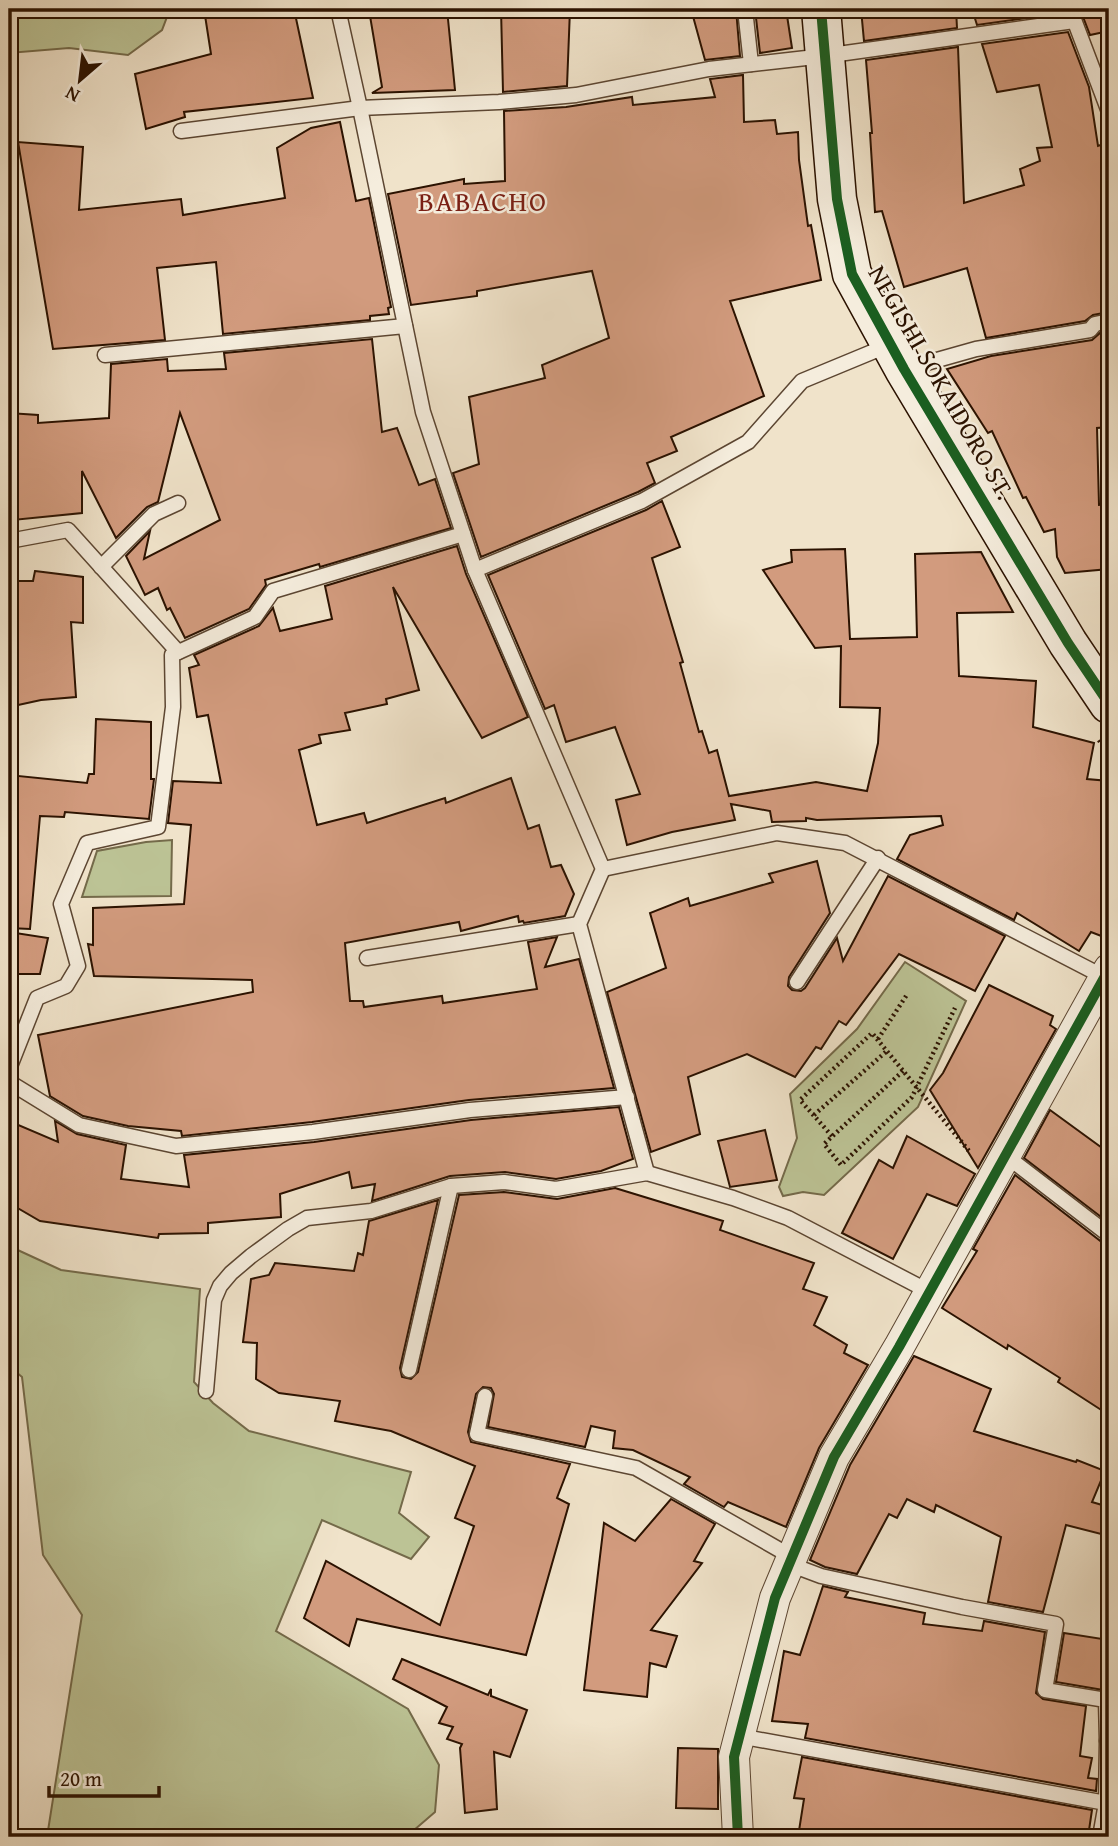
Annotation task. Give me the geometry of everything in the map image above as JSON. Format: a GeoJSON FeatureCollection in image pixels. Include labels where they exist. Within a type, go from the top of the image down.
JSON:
{"type":"FeatureCollection","features":[{"type":"Feature","properties":{"kind":"street","name":"NEGISHI SOKAIDORO ST."},"geometry":{"type":"LineString","coordinates":[[821,9],[836,199],[852,274],[897,357],[1068,643],[1109,704]]}},
{"type":"Feature","properties":{"kind":"street"},"geometry":{"type":"LineString","coordinates":[[738,1837],[734,1757],[775,1598],[790,1560],[834,1457],[1107,973]]}},
{"type":"Feature","properties":{"kind":"lane"},"geometry":{"type":"LineString","coordinates":[[338,9],[423,412],[475,570],[603,869],[579,924],[647,1173]]}},
{"type":"Feature","properties":{"kind":"lane"},"geometry":{"type":"LineString","coordinates":[[745,9],[751,64]]}},
{"type":"Feature","properties":{"kind":"lane"},"geometry":{"type":"LineString","coordinates":[[181,131],[360,108],[499,102],[576,95],[709,69],[824,56],[1072,15],[1109,112]]}},
{"type":"Feature","properties":{"kind":"lane"},"geometry":{"type":"LineString","coordinates":[[475,570],[642,501],[748,442],[802,381],[897,357],[976,349],[1090,330],[1095,324],[1109,321]]}},
{"type":"Feature","properties":{"kind":"lane"},"geometry":{"type":"LineString","coordinates":[[105,355],[405,326]]}},
{"type":"Feature","properties":{"kind":"lane"},"geometry":{"type":"LineString","coordinates":[[101,567],[154,514],[178,503]]}},
{"type":"Feature","properties":{"kind":"lane"},"geometry":{"type":"LineString","coordinates":[[9,541],[68,530],[178,652]]}},
{"type":"Feature","properties":{"kind":"lane"},"geometry":{"type":"LineString","coordinates":[[9,1069],[37,998],[66,986],[79,966],[61,904],[87,843],[158,827],[173,708],[172,655],[255,617],[273,591],[463,534]]}},
{"type":"Feature","properties":{"kind":"lane"},"geometry":{"type":"LineString","coordinates":[[603,869],[777,833],[845,843],[1107,973]]}},
{"type":"Feature","properties":{"kind":"lane"},"geometry":{"type":"LineString","coordinates":[[797,982],[878,858]]}},
{"type":"Feature","properties":{"kind":"lane"},"geometry":{"type":"LineString","coordinates":[[367,958],[579,924]]}},
{"type":"Feature","properties":{"kind":"lane"},"geometry":{"type":"LineString","coordinates":[[9,1082],[79,1125],[176,1146],[313,1132],[470,1110],[627,1097]]}},
{"type":"Feature","properties":{"kind":"lane"},"geometry":{"type":"LineString","coordinates":[[1000,1164],[1109,1235]]}},
{"type":"Feature","properties":{"kind":"lane"},"geometry":{"type":"LineString","coordinates":[[206,1391],[214,1300],[220,1286],[241,1265],[307,1218],[371,1211],[451,1186],[505,1182],[556,1189],[647,1173],[733,1198],[789,1218],[928,1291]]}},
{"type":"Feature","properties":{"kind":"lane"},"geometry":{"type":"LineString","coordinates":[[409,1370],[451,1186]]}},
{"type":"Feature","properties":{"kind":"lane"},"geometry":{"type":"LineString","coordinates":[[485,1396],[477,1434],[636,1468],[821,1576],[1056,1625],[1045,1690],[1107,1700],[1106,1803],[1100,1837]]}},
{"type":"Feature","properties":{"kind":"lane"},"geometry":{"type":"LineString","coordinates":[[739,1736],[1106,1803]]}},
{"type":"Feature","properties":{"kind":"path"},"geometry":{"type":"LineString","coordinates":[[878,1039],[908,993]]}},
{"type":"Feature","properties":{"kind":"path"},"geometry":{"type":"LineString","coordinates":[[904,1070],[824,1144],[841,1165],[912,1097],[955,1008]]}},
{"type":"Feature","properties":{"kind":"path"},"geometry":{"type":"LineString","coordinates":[[832,1136],[800,1100],[872,1033],[975,1160],[1000,1164]]}},
{"type":"Feature","properties":{"kind":"path"},"geometry":{"type":"LineString","coordinates":[[814,1115],[888,1050]]}},
{"type":"Feature","properties":{"kind":"green space"},"geometry":{"type":"Polygon","coordinates":[[[9,9],[170,9],[162,30],[128,55],[69,48],[9,53],[9,9]]]}},
{"type":"Feature","properties":{"kind":"green space"},"geometry":{"type":"Polygon","coordinates":[[[172,840],[171,896],[82,897],[97,851],[172,840]]]}},
{"type":"Feature","properties":{"kind":"green space"},"geometry":{"type":"Polygon","coordinates":[[[905,962],[966,1001],[918,1107],[824,1195],[803,1192],[783,1196],[779,1187],[797,1138],[790,1094],[857,1029],[905,962]]]}},
{"type":"Feature","properties":{"kind":"green space"},"geometry":{"type":"Polygon","coordinates":[[[9,1246],[61,1270],[200,1289],[194,1382],[213,1403],[249,1431],[411,1472],[399,1513],[429,1537],[411,1559],[322,1520],[276,1631],[408,1709],[439,1765],[435,1812],[406,1837],[47,1837],[82,1615],[43,1555],[22,1377],[9,1366],[9,1246]]]}},
{"type":"Feature","properties":{"kind":"building"},"geometry":{"type":"Polygon","coordinates":[[[204,9],[294,9],[313,98],[184,112],[185,117],[146,129],[135,74],[211,54],[204,9]]]}},
{"type":"Feature","properties":{"kind":"building"},"geometry":{"type":"Polygon","coordinates":[[[447,9],[455,90],[372,93],[382,87],[370,16],[447,9]]]}},
{"type":"Feature","properties":{"kind":"building"},"geometry":{"type":"Polygon","coordinates":[[[501,9],[570,9],[567,86],[503,92],[501,9]]]}},
{"type":"Feature","properties":{"kind":"building"},"geometry":{"type":"Polygon","coordinates":[[[691,9],[736,9],[740,56],[705,60],[691,9]]]}},
{"type":"Feature","properties":{"kind":"building"},"geometry":{"type":"Polygon","coordinates":[[[755,9],[786,9],[792,48],[760,53],[755,9]]]}},
{"type":"Feature","properties":{"kind":"building"},"geometry":{"type":"Polygon","coordinates":[[[861,9],[956,9],[957,28],[864,41],[861,9]]]}},
{"type":"Feature","properties":{"kind":"building"},"geometry":{"type":"Polygon","coordinates":[[[972,9],[1061,9],[1061,13],[977,25],[972,9]]]}},
{"type":"Feature","properties":{"kind":"building"},"geometry":{"type":"Polygon","coordinates":[[[1080,9],[1109,9],[1109,31],[1090,35],[1080,9]]]}},
{"type":"Feature","properties":{"kind":"building"},"geometry":{"type":"Polygon","coordinates":[[[1068,32],[1089,87],[1098,146],[1109,142],[1109,312],[1093,315],[1085,321],[986,338],[967,268],[904,287],[882,211],[875,212],[866,60],[958,47],[964,203],[1024,185],[1020,169],[1040,161],[1037,148],[1052,147],[1039,85],[997,92],[982,44],[1068,32]]]}},
{"type":"Feature","properties":{"kind":"building"},"geometry":{"type":"Polygon","coordinates":[[[743,75],[744,122],[775,120],[777,134],[798,132],[808,226],[811,225],[821,280],[730,301],[764,396],[671,437],[677,451],[647,463],[655,483],[481,557],[453,473],[479,464],[469,397],[545,378],[542,365],[609,338],[592,271],[477,291],[477,296],[411,305],[388,194],[464,179],[464,184],[505,181],[504,111],[566,107],[632,97],[633,105],[715,97],[710,79],[743,75]]]}},
{"type":"Feature","properties":{"kind":"building"},"geometry":{"type":"Polygon","coordinates":[[[340,122],[356,201],[369,198],[391,307],[388,308],[389,314],[370,316],[370,320],[223,334],[216,262],[157,268],[165,340],[53,349],[18,142],[83,147],[79,210],[181,199],[183,215],[285,198],[277,148],[311,128],[340,122]]]}},
{"type":"Feature","properties":{"kind":"building"},"geometry":{"type":"Polygon","coordinates":[[[1109,331],[1109,427],[1097,428],[1099,505],[1109,504],[1109,569],[1065,573],[1057,557],[1055,529],[1044,532],[1026,497],[1023,498],[992,431],[988,433],[947,369],[991,356],[1092,340],[1100,333],[1109,331]]]}},
{"type":"Feature","properties":{"kind":"building"},"geometry":{"type":"Polygon","coordinates":[[[372,339],[382,432],[397,428],[419,485],[435,479],[451,528],[320,567],[319,564],[265,580],[266,585],[249,609],[185,638],[170,608],[167,610],[158,588],[145,595],[126,556],[150,531],[144,559],[220,520],[180,413],[158,502],[147,507],[116,538],[82,471],[82,513],[13,520],[9,489],[9,413],[38,415],[38,423],[109,418],[111,364],[167,359],[168,371],[226,369],[224,353],[372,339]]]}},
{"type":"Feature","properties":{"kind":"building"},"geometry":{"type":"Polygon","coordinates":[[[662,501],[680,547],[652,558],[683,662],[680,663],[699,732],[702,731],[709,753],[717,750],[729,796],[816,782],[867,791],[878,743],[880,708],[840,707],[841,646],[815,648],[763,570],[792,562],[791,550],[845,549],[850,639],[917,637],[915,554],[981,552],[1013,612],[957,613],[959,676],[1036,681],[1033,727],[1094,743],[1087,779],[1109,781],[1109,939],[1091,932],[1079,951],[1017,913],[1014,920],[897,859],[910,835],[943,825],[941,816],[817,820],[806,818],[806,821],[772,822],[770,811],[731,804],[735,820],[672,832],[627,845],[616,800],[640,794],[615,727],[566,742],[554,705],[545,709],[488,575],[662,501]]]}},
{"type":"Feature","properties":{"kind":"building"},"geometry":{"type":"Polygon","coordinates":[[[457,546],[466,574],[528,717],[482,738],[393,587],[419,690],[386,699],[387,704],[345,713],[350,730],[319,735],[321,743],[299,750],[317,825],[364,813],[367,823],[445,798],[446,803],[511,778],[528,829],[539,825],[551,867],[561,865],[574,894],[565,916],[524,923],[519,922],[518,916],[461,931],[459,922],[345,943],[350,1001],[363,1001],[364,1007],[442,996],[443,1003],[537,989],[528,942],[557,937],[545,967],[579,959],[614,1088],[469,1100],[312,1122],[182,1136],[181,1131],[128,1126],[83,1116],[50,1096],[38,1035],[253,992],[252,980],[94,976],[88,944],[93,945],[93,908],[184,904],[191,825],[168,823],[173,781],[221,783],[208,715],[197,717],[189,668],[199,665],[194,655],[259,626],[273,608],[280,631],[332,619],[325,586],[457,546]]]}},
{"type":"Feature","properties":{"kind":"building"},"geometry":{"type":"Polygon","coordinates":[[[35,571],[83,577],[83,623],[71,622],[76,697],[41,700],[9,707],[11,581],[33,581],[35,571]]]}},
{"type":"Feature","properties":{"kind":"building"},"geometry":{"type":"Polygon","coordinates":[[[96,719],[151,722],[151,779],[154,779],[149,819],[65,812],[64,817],[40,816],[30,929],[9,928],[9,775],[87,783],[89,774],[94,774],[96,719]]]}},
{"type":"Feature","properties":{"kind":"building"},"geometry":{"type":"Polygon","coordinates":[[[817,861],[830,913],[789,977],[788,986],[792,990],[801,991],[805,988],[837,938],[843,961],[888,876],[1005,936],[975,991],[899,954],[846,1025],[839,1021],[821,1049],[816,1047],[795,1077],[747,1054],[688,1077],[700,1134],[651,1152],[607,992],[666,968],[650,913],[688,898],[690,906],[773,882],[769,874],[817,861]]]}},
{"type":"Feature","properties":{"kind":"building"},"geometry":{"type":"Polygon","coordinates":[[[9,932],[48,938],[40,974],[9,974],[9,932]]]}},
{"type":"Feature","properties":{"kind":"building"},"geometry":{"type":"Polygon","coordinates":[[[989,985],[1053,1016],[1050,1025],[1056,1029],[978,1168],[930,1090],[943,1073],[989,985]]]}},
{"type":"Feature","properties":{"kind":"building"},"geometry":{"type":"Polygon","coordinates":[[[619,1107],[633,1159],[601,1171],[556,1179],[505,1172],[450,1176],[372,1201],[375,1184],[352,1188],[349,1172],[280,1194],[281,1217],[208,1223],[208,1233],[159,1234],[158,1238],[40,1221],[9,1203],[9,1121],[58,1142],[55,1121],[77,1134],[126,1145],[121,1179],[189,1187],[184,1155],[314,1142],[471,1120],[619,1107]]]}},
{"type":"Feature","properties":{"kind":"building"},"geometry":{"type":"Polygon","coordinates":[[[1050,1110],[1109,1153],[1109,1223],[1024,1158],[1050,1110]]]}},
{"type":"Feature","properties":{"kind":"building"},"geometry":{"type":"Polygon","coordinates":[[[765,1130],[777,1180],[730,1187],[718,1141],[765,1130]]]}},
{"type":"Feature","properties":{"kind":"building"},"geometry":{"type":"Polygon","coordinates":[[[907,1136],[975,1174],[957,1206],[927,1194],[893,1259],[842,1233],[879,1160],[893,1168],[907,1136]]]}},
{"type":"Feature","properties":{"kind":"building"},"geometry":{"type":"Polygon","coordinates":[[[1015,1175],[1103,1243],[1109,1244],[1109,1415],[1058,1382],[1060,1378],[942,1308],[977,1251],[973,1249],[1015,1175]]]}},
{"type":"Feature","properties":{"kind":"building"},"geometry":{"type":"Polygon","coordinates":[[[615,1188],[723,1221],[720,1230],[814,1263],[803,1289],[827,1297],[814,1325],[847,1345],[844,1353],[868,1365],[819,1448],[786,1527],[728,1502],[724,1507],[684,1484],[690,1477],[633,1450],[613,1448],[615,1431],[591,1426],[585,1447],[488,1427],[494,1394],[491,1388],[483,1387],[476,1394],[468,1432],[471,1442],[570,1464],[557,1498],[569,1504],[526,1655],[357,1619],[349,1646],[304,1618],[326,1561],[440,1625],[474,1526],[455,1518],[475,1466],[391,1431],[335,1421],[340,1401],[279,1393],[256,1379],[257,1343],[243,1342],[251,1279],[269,1275],[275,1263],[354,1271],[358,1253],[363,1255],[369,1221],[438,1200],[400,1368],[402,1377],[411,1379],[418,1372],[459,1195],[504,1192],[557,1199],[615,1188]]]}},
{"type":"Feature","properties":{"kind":"building"},"geometry":{"type":"Polygon","coordinates":[[[914,1356],[991,1389],[974,1431],[1076,1462],[1077,1460],[1105,1471],[1092,1502],[1109,1507],[1109,1536],[1066,1525],[1043,1612],[988,1602],[1001,1537],[936,1505],[934,1512],[907,1499],[897,1518],[889,1514],[857,1574],[825,1567],[810,1560],[850,1465],[914,1356]]]}},
{"type":"Feature","properties":{"kind":"building"},"geometry":{"type":"Polygon","coordinates":[[[671,1499],[715,1524],[694,1561],[702,1563],[651,1630],[677,1636],[666,1667],[650,1663],[647,1697],[584,1690],[604,1523],[635,1541],[671,1499]]]}},
{"type":"Feature","properties":{"kind":"building"},"geometry":{"type":"Polygon","coordinates":[[[823,1586],[848,1592],[845,1597],[925,1613],[923,1624],[982,1631],[984,1621],[1045,1632],[1036,1693],[1043,1699],[1086,1706],[1080,1756],[1092,1758],[1088,1778],[1097,1779],[1096,1791],[805,1738],[808,1724],[772,1721],[784,1651],[800,1655],[823,1586]]]}},
{"type":"Feature","properties":{"kind":"building"},"geometry":{"type":"Polygon","coordinates":[[[1064,1633],[1109,1640],[1109,1691],[1056,1682],[1064,1633]]]}},
{"type":"Feature","properties":{"kind":"building"},"geometry":{"type":"Polygon","coordinates":[[[402,1659],[488,1695],[491,1689],[491,1696],[527,1710],[510,1757],[494,1752],[497,1809],[465,1813],[460,1748],[462,1744],[447,1739],[453,1727],[439,1723],[447,1707],[393,1679],[402,1659]]]}},
{"type":"Feature","properties":{"kind":"building"},"geometry":{"type":"Polygon","coordinates":[[[678,1748],[718,1749],[718,1809],[676,1808],[678,1748]]]}},
{"type":"Feature","properties":{"kind":"building"},"geometry":{"type":"Polygon","coordinates":[[[802,1757],[1092,1810],[1088,1837],[798,1837],[804,1799],[794,1798],[802,1757]]]}},
{"type":"Feature","properties":{"kind":"cycle path"},"geometry":{"type":"LineString","coordinates":[[821,9],[837,199],[852,274],[904,369],[1068,643],[1109,704]]}},
{"type":"Feature","properties":{"kind":"cycle path"},"geometry":{"type":"LineString","coordinates":[[738,1837],[734,1757],[775,1598],[834,1457],[899,1347],[1109,969]]}},
{"type":"Feature","properties":{"kind":"district","name":"BABACHO"},"geometry":{"type":"Point","coordinates":[483,200]}}]}
